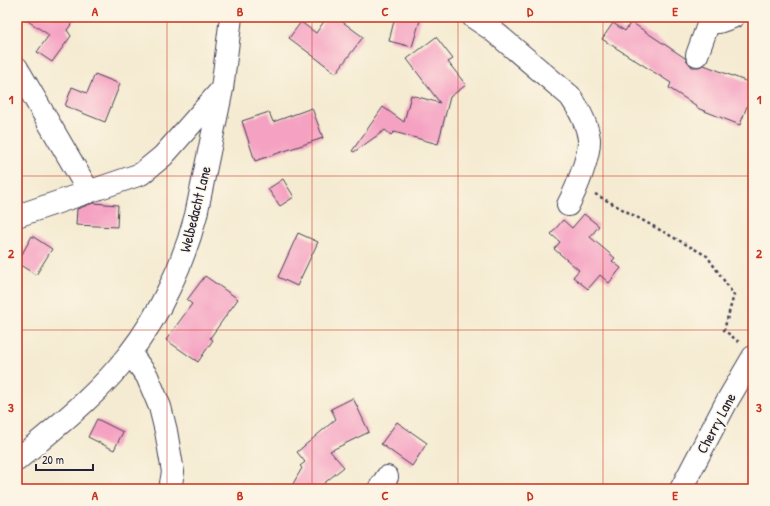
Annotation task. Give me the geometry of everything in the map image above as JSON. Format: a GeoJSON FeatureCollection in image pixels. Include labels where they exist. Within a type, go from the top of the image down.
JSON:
{"type":"FeatureCollection","features":[{"type":"Feature","properties":{"kind":"street","name":"Welbedacht Lane"},"geometry":{"type":"LineString","coordinates":[[17,460],[75,411],[130,353],[153,319],[173,281],[192,233],[222,89],[231,17]]}},
{"type":"Feature","properties":{"kind":"street"},"geometry":{"type":"LineString","coordinates":[[473,17],[491,29],[570,96],[580,110],[589,141],[578,185],[568,205]]}},
{"type":"Feature","properties":{"kind":"street"},"geometry":{"type":"LineString","coordinates":[[697,55],[708,22],[719,22],[733,17]]}},
{"type":"Feature","properties":{"kind":"street"},"geometry":{"type":"LineString","coordinates":[[17,68],[89,192]]}},
{"type":"Feature","properties":{"kind":"street"},"geometry":{"type":"LineString","coordinates":[[17,216],[141,174],[151,167],[222,89]]}},
{"type":"Feature","properties":{"kind":"street","name":"Cherry Lane"},"geometry":{"type":"LineString","coordinates":[[681,489],[726,403],[747,351]]}},
{"type":"Feature","properties":{"kind":"street"},"geometry":{"type":"LineString","coordinates":[[130,353],[147,376],[160,407],[173,472],[170,489]]}},
{"type":"Feature","properties":{"kind":"path"},"geometry":{"type":"LineString","coordinates":[[578,185],[707,256],[734,295],[724,330],[747,351]]}},
{"type":"Feature","properties":{"kind":"building"},"geometry":{"type":"Polygon","coordinates":[[[22,17],[77,17],[67,30],[71,36],[52,62],[37,52],[49,35],[22,17]]]}},
{"type":"Feature","properties":{"kind":"building"},"geometry":{"type":"Polygon","coordinates":[[[327,17],[336,17],[363,37],[336,73],[289,38],[301,22],[316,33],[327,17]]]}},
{"type":"Feature","properties":{"kind":"building"},"geometry":{"type":"Polygon","coordinates":[[[395,17],[421,17],[412,47],[389,41],[395,17]]]}},
{"type":"Feature","properties":{"kind":"building"},"geometry":{"type":"Polygon","coordinates":[[[631,22],[685,58],[692,67],[704,65],[753,84],[753,90],[740,125],[697,108],[697,106],[669,88],[671,83],[602,39],[613,23],[625,31],[631,22]]]}},
{"type":"Feature","properties":{"kind":"building"},"geometry":{"type":"Polygon","coordinates":[[[436,37],[453,59],[448,62],[466,85],[450,97],[438,144],[394,132],[391,135],[385,130],[354,152],[352,151],[383,107],[404,122],[411,95],[440,103],[407,59],[436,37]]]}},
{"type":"Feature","properties":{"kind":"building"},"geometry":{"type":"Polygon","coordinates":[[[95,74],[120,84],[105,122],[65,106],[72,87],[87,93],[95,74]]]}},
{"type":"Feature","properties":{"kind":"building"},"geometry":{"type":"Polygon","coordinates":[[[312,108],[323,138],[255,161],[242,121],[269,112],[273,122],[312,108]]]}},
{"type":"Feature","properties":{"kind":"building"},"geometry":{"type":"Polygon","coordinates":[[[283,179],[294,197],[280,206],[268,189],[283,179]]]}},
{"type":"Feature","properties":{"kind":"building"},"geometry":{"type":"Polygon","coordinates":[[[93,203],[118,205],[117,227],[76,225],[77,209],[93,203]]]}},
{"type":"Feature","properties":{"kind":"building"},"geometry":{"type":"Polygon","coordinates":[[[584,214],[599,226],[590,237],[615,258],[612,261],[621,268],[609,283],[600,275],[588,289],[573,277],[579,270],[554,249],[560,242],[551,234],[563,220],[572,228],[584,214]]]}},
{"type":"Feature","properties":{"kind":"building"},"geometry":{"type":"Polygon","coordinates":[[[298,233],[318,242],[297,286],[278,277],[298,233]]]}},
{"type":"Feature","properties":{"kind":"building"},"geometry":{"type":"Polygon","coordinates":[[[32,236],[52,249],[36,275],[17,263],[32,236]]]}},
{"type":"Feature","properties":{"kind":"building"},"geometry":{"type":"Polygon","coordinates":[[[205,276],[238,299],[210,338],[213,340],[198,362],[166,340],[192,304],[187,300],[205,276]]]}},
{"type":"Feature","properties":{"kind":"building"},"geometry":{"type":"Polygon","coordinates":[[[353,398],[369,432],[330,451],[344,467],[317,489],[290,489],[302,468],[300,466],[305,462],[297,452],[336,419],[331,409],[353,398]]]}},
{"type":"Feature","properties":{"kind":"building"},"geometry":{"type":"Polygon","coordinates":[[[97,419],[123,432],[114,450],[88,437],[97,419]]]}},
{"type":"Feature","properties":{"kind":"building"},"geometry":{"type":"Polygon","coordinates":[[[397,422],[427,443],[412,466],[381,444],[397,422]]]}}]}
